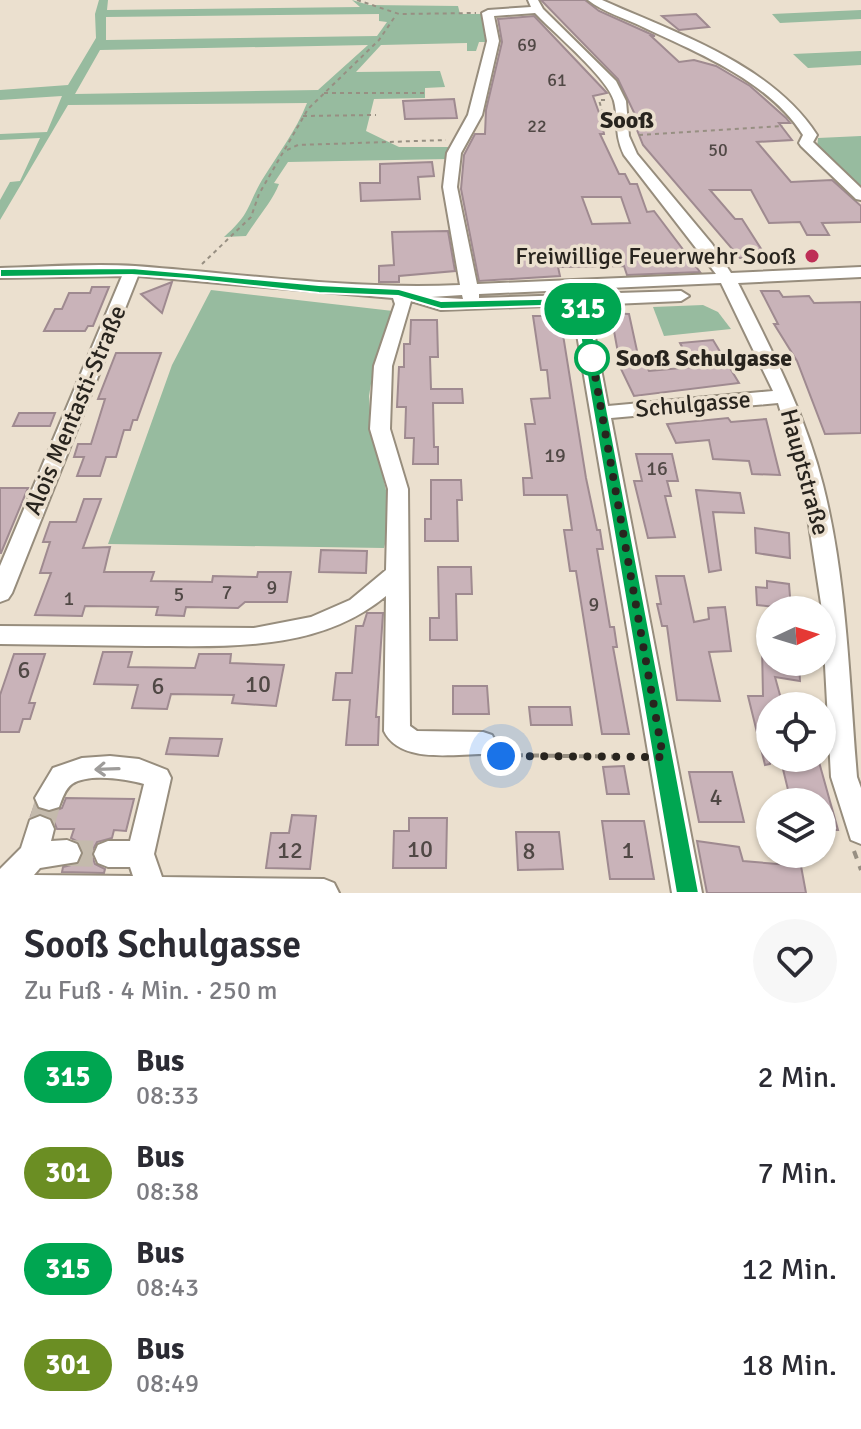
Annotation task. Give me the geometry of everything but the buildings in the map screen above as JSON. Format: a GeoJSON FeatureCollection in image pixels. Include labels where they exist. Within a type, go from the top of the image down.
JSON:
{"type":"FeatureCollection","features":[{"type":"Feature","properties":{"kind":"street"},"geometry":{"type":"LineString","coordinates":[[593,0],[731,67],[798,114],[810,135],[806,143],[861,196]]}},
{"type":"Feature","properties":{"kind":"street"},"geometry":{"type":"LineString","coordinates":[[469,297],[461,232],[450,187],[454,153],[475,115],[493,41],[488,13],[535,5]]}},
{"type":"Feature","properties":{"kind":"street","name":"Hauptstraße"},"geometry":{"type":"LineString","coordinates":[[535,5],[612,84],[620,101],[622,136],[631,155],[706,247],[730,286],[785,396],[813,485],[830,581],[844,777],[861,831]]}},
{"type":"Feature","properties":{"kind":"street"},"geometry":{"type":"LineString","coordinates":[[823,275],[861,256]]}},
{"type":"Feature","properties":{"kind":"street"},"geometry":{"type":"LineString","coordinates":[[0,273],[132,271],[189,275],[319,289],[399,293],[441,305],[469,297],[730,286],[861,272]]}},
{"type":"Feature","properties":{"kind":"street","name":"Alois Mentasti-Straße"},"geometry":{"type":"LineString","coordinates":[[2,579],[132,271]]}},
{"type":"Feature","properties":{"kind":"street"},"geometry":{"type":"LineString","coordinates":[[399,293],[404,304],[383,366],[380,429],[398,489],[397,731],[413,742],[483,743]]}},
{"type":"Feature","properties":{"kind":"street"},"geometry":{"type":"LineString","coordinates":[[579,293],[687,893]]}},
{"type":"Feature","properties":{"kind":"street","name":"Schulgasse"},"geometry":{"type":"LineString","coordinates":[[601,413],[785,396]]}},
{"type":"Feature","properties":{"kind":"street"},"geometry":{"type":"LineString","coordinates":[[0,635],[254,637],[315,625],[344,613],[358,606],[398,573]]}},
{"type":"Feature","properties":{"kind":"street"},"geometry":{"type":"LineString","coordinates":[[49,798],[59,777],[71,771],[110,769],[151,772],[158,778],[156,797],[140,854],[152,891]]}},
{"type":"Feature","properties":{"kind":"street"},"geometry":{"type":"LineString","coordinates":[[1,889],[36,842],[67,853]]}},
{"type":"Feature","properties":{"kind":"street"},"geometry":{"type":"LineString","coordinates":[[108,854],[140,854]]}},
{"type":"Feature","properties":{"kind":"street"},"geometry":{"type":"LineString","coordinates":[[1,889],[324,893]]}},
{"type":"Feature","properties":{"kind":"path"},"geometry":{"type":"LineString","coordinates":[[357,0],[374,10],[396,15],[488,13]]}},
{"type":"Feature","properties":{"kind":"path"},"geometry":{"type":"LineString","coordinates":[[189,275],[251,217],[259,194],[287,150],[303,116],[379,40],[396,15]]}},
{"type":"Feature","properties":{"kind":"path"},"geometry":{"type":"LineString","coordinates":[[324,93],[427,93]]}},
{"type":"Feature","properties":{"kind":"path"},"geometry":{"type":"LineString","coordinates":[[303,116],[376,115]]}},
{"type":"Feature","properties":{"kind":"path"},"geometry":{"type":"LineString","coordinates":[[622,136],[783,126]]}},
{"type":"Feature","properties":{"kind":"path"},"geometry":{"type":"LineString","coordinates":[[287,150],[298,145],[462,139]]}},
{"type":"Feature","properties":{"kind":"path"},"geometry":{"type":"LineString","coordinates":[[483,743],[501,756],[663,757]]}},
{"type":"Feature","properties":{"kind":"green space"},"geometry":{"type":"Polygon","coordinates":[[[99,0],[108,0],[107,10],[360,7],[352,0],[369,5],[458,6],[460,14],[481,14],[486,42],[479,42],[476,51],[467,51],[467,43],[381,45],[356,72],[440,71],[445,87],[425,88],[425,98],[374,99],[366,131],[399,147],[450,147],[448,159],[288,162],[274,183],[279,184],[272,197],[246,236],[224,237],[244,216],[307,103],[68,105],[0,220],[0,200],[10,182],[20,181],[40,138],[0,140],[0,134],[47,132],[62,96],[0,100],[0,90],[68,85],[96,38],[95,14],[99,0]],[[379,14],[106,17],[106,40],[377,36],[387,22],[379,21],[379,14]],[[368,45],[100,50],[75,94],[318,90],[368,45]]]}},
{"type":"Feature","properties":{"kind":"green space"},"geometry":{"type":"Polygon","coordinates":[[[861,10],[861,19],[780,23],[772,14],[861,10]]]}},
{"type":"Feature","properties":{"kind":"green space"},"geometry":{"type":"Polygon","coordinates":[[[861,51],[861,65],[808,68],[793,54],[861,51]]]}},
{"type":"Feature","properties":{"kind":"green space"},"geometry":{"type":"Polygon","coordinates":[[[861,136],[861,187],[817,148],[818,138],[861,136]]]}},
{"type":"Feature","properties":{"kind":"green space"},"geometry":{"type":"Polygon","coordinates":[[[211,290],[393,311],[375,359],[369,396],[371,425],[392,516],[384,548],[108,544],[172,365],[211,290]]]}},
{"type":"Feature","properties":{"kind":"green space"},"geometry":{"type":"Polygon","coordinates":[[[703,305],[718,312],[731,329],[664,336],[653,307],[703,305]]]}},
{"type":"Feature","properties":{"kind":"tunnel"},"geometry":{"type":"LineString","coordinates":[[40,829],[49,798]]}},
{"type":"Feature","properties":{"kind":"tunnel"},"geometry":{"type":"LineString","coordinates":[[67,853],[108,854]]}},
{"type":"Feature","properties":{"kind":"bus line","name":"315"},"geometry":{"type":"LineString","coordinates":[[0,273],[132,271],[189,275],[319,289],[399,293],[441,305],[581,301],[687,893]]}},
{"type":"Feature","properties":{"kind":"place","name":"Freiwillige Feuerwehr Sooß"},"geometry":{"type":"Point","coordinates":[812,256]}},
{"type":"Feature","properties":{"kind":"place","name":"Sooß Schulgasse"},"geometry":{"type":"Point","coordinates":[592,358]}},
{"type":"Feature","properties":{"kind":"district","name":"Sooß"},"geometry":{"type":"Point","coordinates":[627,120]}},
{"type":"Feature","properties":{"kind":"route"},"geometry":{"type":"LineString","coordinates":[[501,756],[663,757],[592,358]]}}]}
